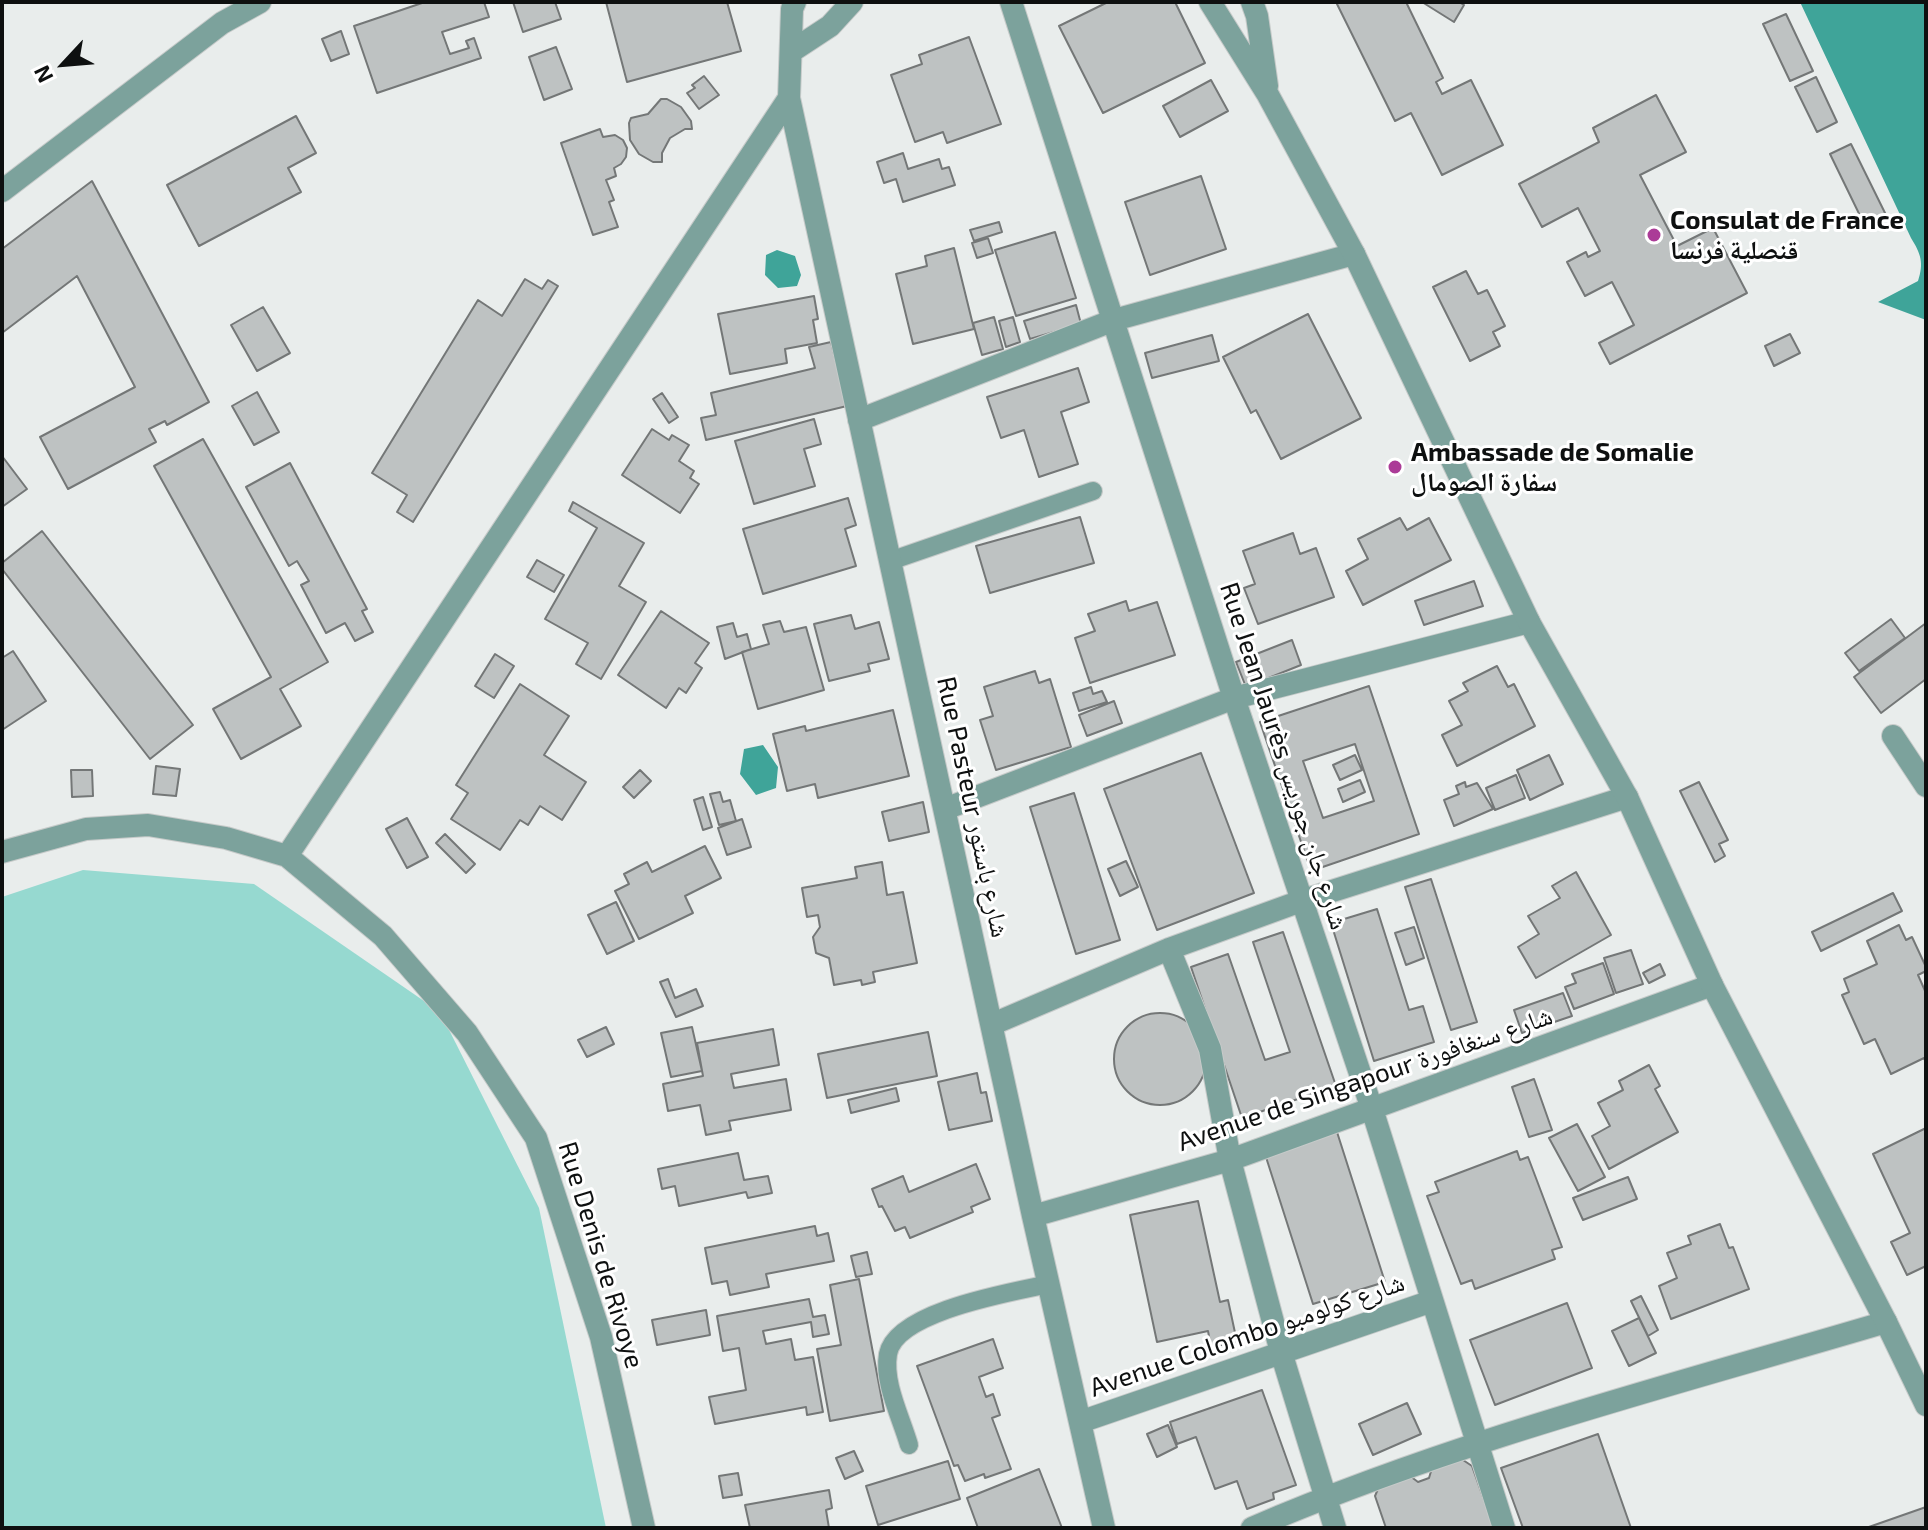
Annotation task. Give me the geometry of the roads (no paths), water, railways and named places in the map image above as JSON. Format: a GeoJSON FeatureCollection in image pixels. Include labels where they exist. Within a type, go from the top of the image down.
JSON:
{"type":"FeatureCollection","features":[{"type":"Feature","properties":{"kind":"street"},"geometry":{"type":"LineString","coordinates":[[2,191],[222,23],[260,2]]}},
{"type":"Feature","properties":{"kind":"street"},"geometry":{"type":"LineString","coordinates":[[287,856],[789,98],[792,9],[795,2]]}},
{"type":"Feature","properties":{"kind":"street"},"geometry":{"type":"LineString","coordinates":[[792,51],[830,26],[852,2]]}},
{"type":"Feature","properties":{"kind":"street","name":"Rue Jean Jaurès شارع جان جوريس"},"geometry":{"type":"LineString","coordinates":[[1011,2],[1234,698],[1372,1109],[1504,1528]]}},
{"type":"Feature","properties":{"kind":"street"},"geometry":{"type":"LineString","coordinates":[[1210,2],[1268,95],[1354,254],[1529,622],[1627,797],[1712,985],[1926,1405]]}},
{"type":"Feature","properties":{"kind":"street"},"geometry":{"type":"LineString","coordinates":[[1252,2],[1257,16],[1268,95]]}},
{"type":"Feature","properties":{"kind":"street","name":"Rue Pasteur شارع باستور"},"geometry":{"type":"LineString","coordinates":[[789,98],[1104,1528]]}},
{"type":"Feature","properties":{"kind":"street"},"geometry":{"type":"LineString","coordinates":[[859,420],[1114,320],[1354,254]]}},
{"type":"Feature","properties":{"kind":"street"},"geometry":{"type":"LineString","coordinates":[[945,809],[1234,698],[1529,622]]}},
{"type":"Feature","properties":{"kind":"street"},"geometry":{"type":"LineString","coordinates":[[1893,736],[1926,786]]}},
{"type":"Feature","properties":{"kind":"street"},"geometry":{"type":"LineString","coordinates":[[993,1024],[1169,949],[1301,901],[1627,797]]}},
{"type":"Feature","properties":{"kind":"street","name":"Rue Denis de Rivoye"},"geometry":{"type":"LineString","coordinates":[[2,852],[86,829],[148,825],[226,838],[287,856],[383,936],[467,1033],[536,1138],[601,1337],[644,1528]]}},
{"type":"Feature","properties":{"kind":"street"},"geometry":{"type":"LineString","coordinates":[[1169,949],[1210,1049],[1230,1160],[1281,1352],[1335,1528]]}},
{"type":"Feature","properties":{"kind":"street","name":"Avenue de Singapour شارع سنغافورة"},"geometry":{"type":"LineString","coordinates":[[1033,1216],[1230,1160],[1712,985]]}},
{"type":"Feature","properties":{"kind":"street","name":"Avenue Colombo شارع كولومبو"},"geometry":{"type":"LineString","coordinates":[[1080,1422],[1432,1301]]}},
{"type":"Feature","properties":{"kind":"street"},"geometry":{"type":"LineString","coordinates":[[1252,1528],[1325,1497],[1476,1442],[1886,1322]]}},
{"type":"Feature","properties":{"kind":"lane"},"geometry":{"type":"LineString","coordinates":[[890,561],[1093,491]]}},
{"type":"Feature","properties":{"kind":"lane"},"geometry":{"type":"LineString","coordinates":[[909,1445],[888,1377],[888,1352],[897,1337],[930,1316],[957,1305],[1049,1284]]}},
{"type":"Feature","properties":{"kind":"place","name":"Consulat de France قنصلية فرنسا"},"geometry":{"type":"Point","coordinates":[1654,235]}},
{"type":"Feature","properties":{"kind":"place","name":"Ambassade de Somalie سفارة الصومال"},"geometry":{"type":"Point","coordinates":[1395,467]}}]}
